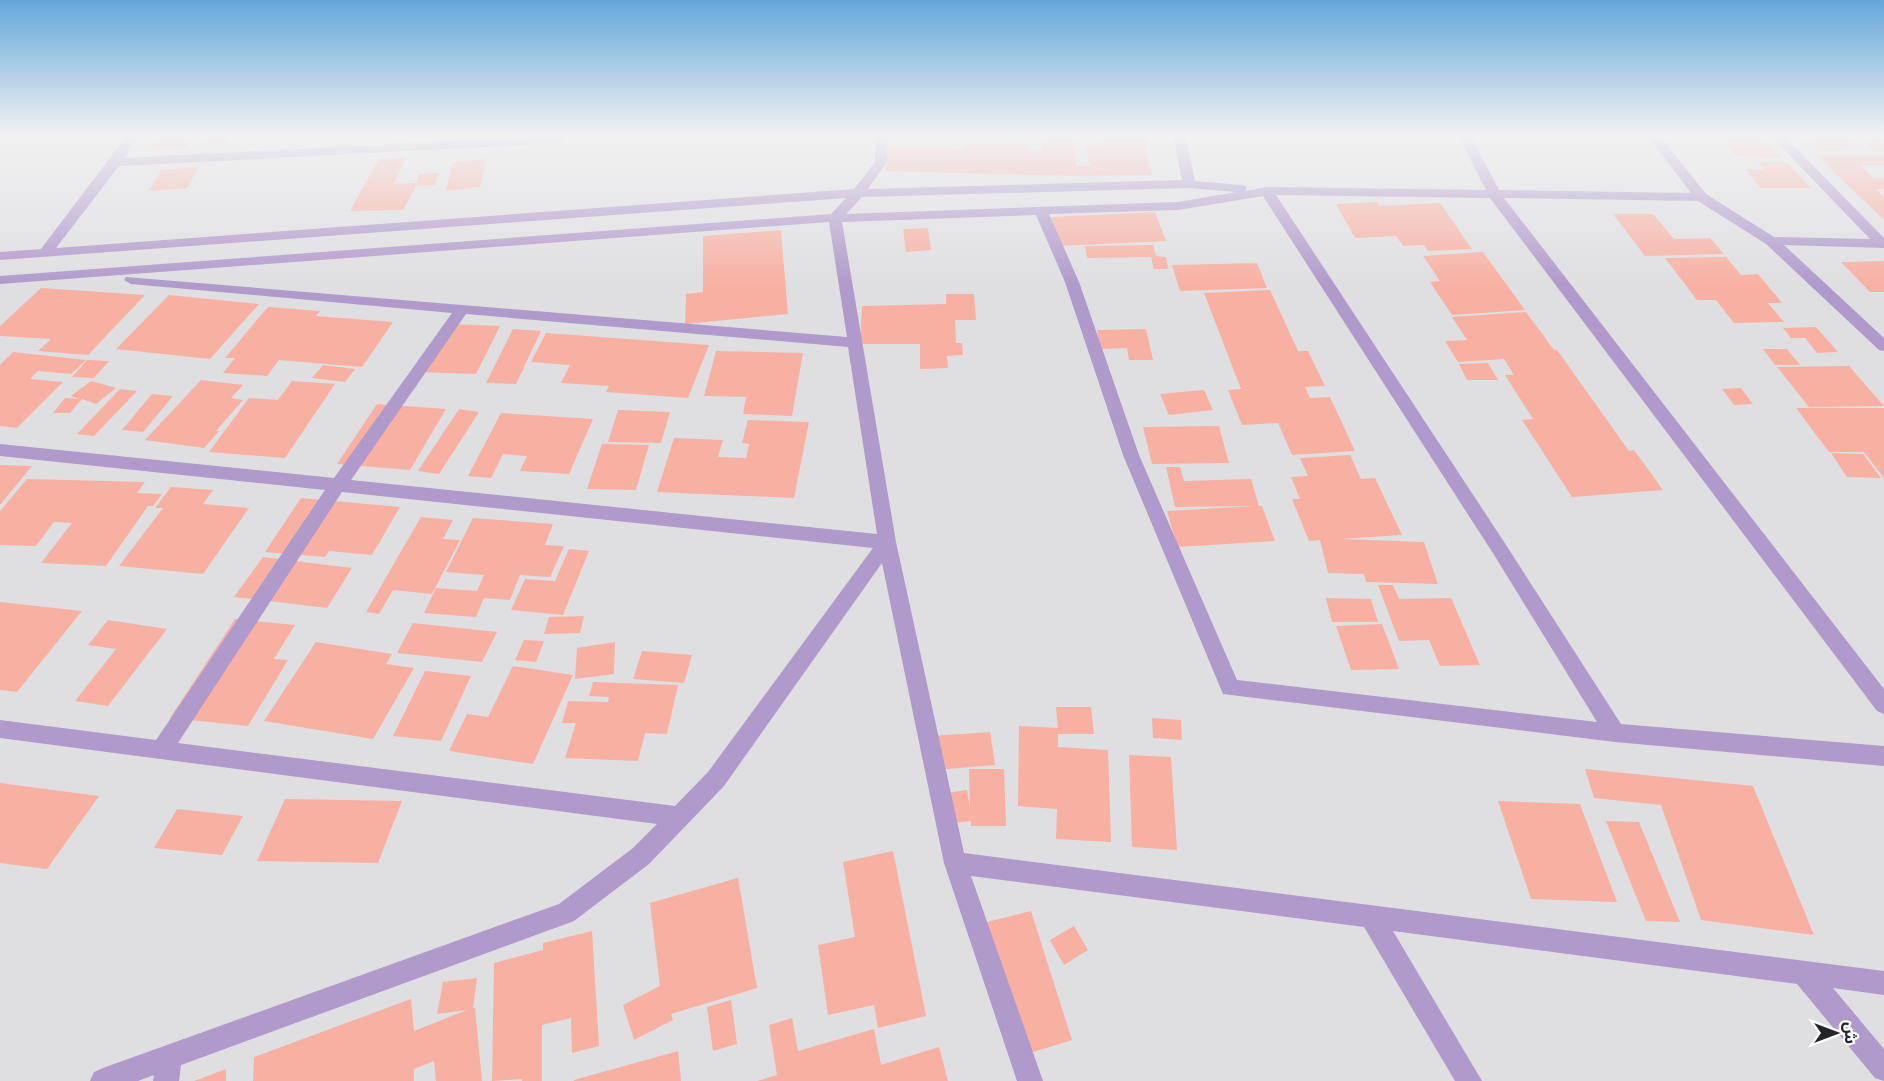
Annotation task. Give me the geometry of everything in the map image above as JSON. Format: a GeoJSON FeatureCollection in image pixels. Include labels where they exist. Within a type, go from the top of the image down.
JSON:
{"type":"FeatureCollection","features":[{"type":"Feature","properties":{"kind":"street"},"geometry":{"type":"LineString","coordinates":[[46,252],[97,185]]}},
{"type":"Feature","properties":{"kind":"street"},"geometry":{"type":"LineString","coordinates":[[835,218],[864,185]]}},
{"type":"Feature","properties":{"kind":"street"},"geometry":{"type":"LineString","coordinates":[[0,256],[858,194],[1141,185]]}},
{"type":"Feature","properties":{"kind":"street"},"geometry":{"type":"LineString","coordinates":[[1205,185],[1267,191],[1701,197]]}},
{"type":"Feature","properties":{"kind":"street"},"geometry":{"type":"LineString","coordinates":[[1490,185],[1884,705]]}},
{"type":"Feature","properties":{"kind":"street"},"geometry":{"type":"LineString","coordinates":[[1692,185],[1701,197],[1771,241],[1884,346]]}},
{"type":"Feature","properties":{"kind":"street"},"geometry":{"type":"LineString","coordinates":[[1826,185],[1883,244]]}},
{"type":"Feature","properties":{"kind":"street"},"geometry":{"type":"LineString","coordinates":[[2,281],[835,218],[1178,206],[1267,191]]}},
{"type":"Feature","properties":{"kind":"street"},"geometry":{"type":"LineString","coordinates":[[1267,191],[1502,553],[1615,733]]}},
{"type":"Feature","properties":{"kind":"street"},"geometry":{"type":"LineString","coordinates":[[1041,211],[1072,282],[1131,454],[1230,688],[1615,733],[1884,756]]}},
{"type":"Feature","properties":{"kind":"street"},"geometry":{"type":"LineString","coordinates":[[835,218],[887,542],[955,863],[1030,1081]]}},
{"type":"Feature","properties":{"kind":"street"},"geometry":{"type":"LineString","coordinates":[[1771,241],[1883,244]]}},
{"type":"Feature","properties":{"kind":"street"},"geometry":{"type":"LineString","coordinates":[[75,275],[855,343]]}},
{"type":"Feature","properties":{"kind":"street"},"geometry":{"type":"LineString","coordinates":[[161,750],[338,485],[463,308]]}},
{"type":"Feature","properties":{"kind":"street"},"geometry":{"type":"LineString","coordinates":[[0,450],[887,542]]}},
{"type":"Feature","properties":{"kind":"street"},"geometry":{"type":"LineString","coordinates":[[103,1081],[168,1069],[566,913],[641,856],[716,779],[887,542]]}},
{"type":"Feature","properties":{"kind":"street"},"geometry":{"type":"LineString","coordinates":[[0,729],[679,817]]}},
{"type":"Feature","properties":{"kind":"street"},"geometry":{"type":"LineString","coordinates":[[955,863],[1884,983]]}},
{"type":"Feature","properties":{"kind":"street"},"geometry":{"type":"LineString","coordinates":[[1371,917],[1469,1081]]}},
{"type":"Feature","properties":{"kind":"street"},"geometry":{"type":"LineString","coordinates":[[1804,973],[1884,1069]]}},
{"type":"Feature","properties":{"kind":"building"},"geometry":{"type":"Polygon","coordinates":[[[152,185],[188,185],[187,188],[149,191],[152,185]]]}},
{"type":"Feature","properties":{"kind":"building"},"geometry":{"type":"Polygon","coordinates":[[[364,185],[427,185],[416,186],[403,210],[350,211],[364,185]]]}},
{"type":"Feature","properties":{"kind":"building"},"geometry":{"type":"Polygon","coordinates":[[[447,185],[480,185],[480,187],[446,191],[447,185]]]}},
{"type":"Feature","properties":{"kind":"building"},"geometry":{"type":"Polygon","coordinates":[[[1759,185],[1809,185],[1811,188],[1761,188],[1759,185]]]}},
{"type":"Feature","properties":{"kind":"building"},"geometry":{"type":"Polygon","coordinates":[[[1848,185],[1884,185],[1884,189],[1876,189],[1884,197],[1884,220],[1848,185]]]}},
{"type":"Feature","properties":{"kind":"building"},"geometry":{"type":"Polygon","coordinates":[[[1377,202],[1380,206],[1440,203],[1472,249],[1428,251],[1424,245],[1403,246],[1396,236],[1355,238],[1336,204],[1377,202]]]}},
{"type":"Feature","properties":{"kind":"building"},"geometry":{"type":"Polygon","coordinates":[[[1155,212],[1166,241],[1059,246],[1051,217],[1155,212]]]}},
{"type":"Feature","properties":{"kind":"building"},"geometry":{"type":"Polygon","coordinates":[[[1613,214],[1653,214],[1674,239],[1710,238],[1724,254],[1645,256],[1613,214]]]}},
{"type":"Feature","properties":{"kind":"building"},"geometry":{"type":"Polygon","coordinates":[[[928,228],[931,250],[906,252],[903,229],[928,228]]]}},
{"type":"Feature","properties":{"kind":"building"},"geometry":{"type":"Polygon","coordinates":[[[781,230],[788,314],[685,324],[686,294],[703,292],[703,236],[781,230]]]}},
{"type":"Feature","properties":{"kind":"building"},"geometry":{"type":"Polygon","coordinates":[[[1153,245],[1156,256],[1166,257],[1168,269],[1154,269],[1151,257],[1087,258],[1085,246],[1153,245]]]}},
{"type":"Feature","properties":{"kind":"building"},"geometry":{"type":"Polygon","coordinates":[[[1483,252],[1525,310],[1452,315],[1430,282],[1440,281],[1423,256],[1483,252]]]}},
{"type":"Feature","properties":{"kind":"building"},"geometry":{"type":"Polygon","coordinates":[[[1726,257],[1741,275],[1758,274],[1782,303],[1768,303],[1784,322],[1734,323],[1716,300],[1697,300],[1665,258],[1726,257]]]}},
{"type":"Feature","properties":{"kind":"building"},"geometry":{"type":"Polygon","coordinates":[[[1884,261],[1884,292],[1870,292],[1841,262],[1884,261]]]}},
{"type":"Feature","properties":{"kind":"building"},"geometry":{"type":"Polygon","coordinates":[[[1257,263],[1267,288],[1180,291],[1172,265],[1257,263]]]}},
{"type":"Feature","properties":{"kind":"building"},"geometry":{"type":"Polygon","coordinates":[[[41,288],[145,295],[88,355],[38,351],[51,339],[0,336],[0,326],[41,288]]]}},
{"type":"Feature","properties":{"kind":"building"},"geometry":{"type":"Polygon","coordinates":[[[1270,290],[1298,351],[1308,351],[1325,386],[1305,387],[1310,398],[1330,397],[1355,451],[1292,455],[1278,423],[1242,425],[1228,390],[1241,389],[1204,293],[1270,290]]]}},
{"type":"Feature","properties":{"kind":"building"},"geometry":{"type":"Polygon","coordinates":[[[946,294],[974,294],[976,320],[955,320],[956,343],[962,343],[963,355],[947,356],[948,368],[920,369],[920,344],[860,344],[862,306],[946,304],[946,294]]]}},
{"type":"Feature","properties":{"kind":"building"},"geometry":{"type":"Polygon","coordinates":[[[169,295],[259,304],[210,359],[116,349],[169,295]]]}},
{"type":"Feature","properties":{"kind":"building"},"geometry":{"type":"Polygon","coordinates":[[[268,307],[320,311],[316,316],[393,322],[362,367],[279,360],[267,376],[223,373],[235,358],[225,358],[268,307]]]}},
{"type":"Feature","properties":{"kind":"building"},"geometry":{"type":"Polygon","coordinates":[[[1526,312],[1554,350],[1557,350],[1629,451],[1634,450],[1663,490],[1572,497],[1522,420],[1533,419],[1505,375],[1514,375],[1504,359],[1458,362],[1445,341],[1467,340],[1452,317],[1526,312]]]}},
{"type":"Feature","properties":{"kind":"building"},"geometry":{"type":"Polygon","coordinates":[[[445,324],[500,326],[476,374],[418,372],[445,324]]]}},
{"type":"Feature","properties":{"kind":"building"},"geometry":{"type":"Polygon","coordinates":[[[1816,327],[1838,352],[1817,353],[1805,338],[1791,338],[1783,328],[1816,327]]]}},
{"type":"Feature","properties":{"kind":"building"},"geometry":{"type":"Polygon","coordinates":[[[513,329],[541,331],[516,384],[486,383],[513,329]]]}},
{"type":"Feature","properties":{"kind":"building"},"geometry":{"type":"Polygon","coordinates":[[[1146,329],[1153,360],[1129,360],[1127,348],[1101,349],[1097,330],[1146,329]]]}},
{"type":"Feature","properties":{"kind":"building"},"geometry":{"type":"Polygon","coordinates":[[[546,333],[709,345],[688,398],[606,392],[609,386],[561,383],[570,365],[531,362],[546,333]]]}},
{"type":"Feature","properties":{"kind":"building"},"geometry":{"type":"Polygon","coordinates":[[[1763,349],[1787,349],[1800,365],[1775,365],[1763,349]]]}},
{"type":"Feature","properties":{"kind":"building"},"geometry":{"type":"Polygon","coordinates":[[[716,351],[803,353],[792,416],[743,414],[746,397],[704,396],[716,351]]]}},
{"type":"Feature","properties":{"kind":"building"},"geometry":{"type":"Polygon","coordinates":[[[13,352],[86,360],[71,374],[38,371],[30,379],[63,382],[17,428],[0,426],[0,365],[13,352]]]}},
{"type":"Feature","properties":{"kind":"building"},"geometry":{"type":"Polygon","coordinates":[[[87,360],[109,361],[94,378],[72,377],[87,360]]]}},
{"type":"Feature","properties":{"kind":"building"},"geometry":{"type":"Polygon","coordinates":[[[1488,363],[1498,380],[1467,380],[1459,364],[1488,363]]]}},
{"type":"Feature","properties":{"kind":"building"},"geometry":{"type":"Polygon","coordinates":[[[323,365],[355,369],[345,382],[312,378],[323,365]]]}},
{"type":"Feature","properties":{"kind":"building"},"geometry":{"type":"Polygon","coordinates":[[[1849,366],[1884,406],[1809,407],[1777,367],[1849,366]]]}},
{"type":"Feature","properties":{"kind":"building"},"geometry":{"type":"Polygon","coordinates":[[[201,380],[243,385],[231,398],[243,400],[204,448],[145,440],[201,380]]]}},
{"type":"Feature","properties":{"kind":"building"},"geometry":{"type":"Polygon","coordinates":[[[91,381],[116,388],[96,404],[82,399],[70,413],[53,413],[65,398],[79,399],[71,396],[91,381]]]}},
{"type":"Feature","properties":{"kind":"building"},"geometry":{"type":"Polygon","coordinates":[[[292,381],[335,384],[285,458],[209,452],[249,398],[278,400],[292,381]]]}},
{"type":"Feature","properties":{"kind":"building"},"geometry":{"type":"Polygon","coordinates":[[[1741,388],[1753,404],[1734,405],[1722,389],[1741,388]]]}},
{"type":"Feature","properties":{"kind":"building"},"geometry":{"type":"Polygon","coordinates":[[[120,389],[137,391],[94,436],[77,434],[120,389]]]}},
{"type":"Feature","properties":{"kind":"building"},"geometry":{"type":"Polygon","coordinates":[[[1204,390],[1213,410],[1169,415],[1160,394],[1204,390]]]}},
{"type":"Feature","properties":{"kind":"building"},"geometry":{"type":"Polygon","coordinates":[[[152,394],[173,396],[143,432],[122,430],[152,394]]]}},
{"type":"Feature","properties":{"kind":"building"},"geometry":{"type":"Polygon","coordinates":[[[377,404],[446,409],[410,470],[337,464],[377,404]]]}},
{"type":"Feature","properties":{"kind":"building"},"geometry":{"type":"Polygon","coordinates":[[[1796,408],[1884,408],[1884,478],[1864,452],[1829,452],[1796,408]]]}},
{"type":"Feature","properties":{"kind":"building"},"geometry":{"type":"Polygon","coordinates":[[[459,409],[479,412],[439,474],[418,471],[459,409]]]}},
{"type":"Feature","properties":{"kind":"building"},"geometry":{"type":"Polygon","coordinates":[[[618,410],[670,412],[661,443],[608,442],[618,410]]]}},
{"type":"Feature","properties":{"kind":"building"},"geometry":{"type":"Polygon","coordinates":[[[501,413],[593,419],[569,474],[520,471],[527,456],[503,454],[491,478],[468,476],[501,413]]]}},
{"type":"Feature","properties":{"kind":"building"},"geometry":{"type":"Polygon","coordinates":[[[748,420],[809,422],[794,498],[657,492],[674,438],[723,440],[718,457],[746,458],[749,444],[742,443],[748,420]]]}},
{"type":"Feature","properties":{"kind":"building"},"geometry":{"type":"Polygon","coordinates":[[[1219,426],[1229,463],[1152,464],[1143,427],[1219,426]]]}},
{"type":"Feature","properties":{"kind":"building"},"geometry":{"type":"Polygon","coordinates":[[[602,444],[649,445],[636,490],[587,489],[602,444]]]}},
{"type":"Feature","properties":{"kind":"building"},"geometry":{"type":"Polygon","coordinates":[[[1831,453],[1863,454],[1881,478],[1847,477],[1831,453]]]}},
{"type":"Feature","properties":{"kind":"building"},"geometry":{"type":"Polygon","coordinates":[[[1350,455],[1361,479],[1375,478],[1402,535],[1340,539],[1424,542],[1438,584],[1366,582],[1364,574],[1328,573],[1320,540],[1309,541],[1292,499],[1300,499],[1291,477],[1308,476],[1300,458],[1350,455]]]}},
{"type":"Feature","properties":{"kind":"building"},"geometry":{"type":"Polygon","coordinates":[[[0,465],[32,466],[0,505],[0,465]]]}},
{"type":"Feature","properties":{"kind":"building"},"geometry":{"type":"Polygon","coordinates":[[[1166,467],[1180,467],[1184,481],[1251,479],[1259,506],[1262,506],[1275,541],[1177,547],[1167,511],[1256,506],[1175,507],[1166,467]]]}},
{"type":"Feature","properties":{"kind":"building"},"geometry":{"type":"Polygon","coordinates":[[[27,479],[145,482],[137,493],[162,494],[153,506],[148,506],[106,566],[41,563],[72,523],[54,522],[36,546],[0,545],[0,511],[27,479]]]}},
{"type":"Feature","properties":{"kind":"building"},"geometry":{"type":"Polygon","coordinates":[[[171,487],[213,490],[203,504],[249,508],[203,574],[119,566],[163,508],[155,508],[171,487]]]}},
{"type":"Feature","properties":{"kind":"building"},"geometry":{"type":"Polygon","coordinates":[[[301,498],[400,507],[372,555],[329,551],[325,557],[265,552],[301,498]]]}},
{"type":"Feature","properties":{"kind":"building"},"geometry":{"type":"Polygon","coordinates":[[[421,517],[453,520],[443,539],[460,540],[432,594],[393,590],[379,614],[366,612],[421,517]]]}},
{"type":"Feature","properties":{"kind":"building"},"geometry":{"type":"Polygon","coordinates":[[[473,518],[553,524],[545,545],[564,546],[550,577],[520,575],[510,600],[484,598],[476,617],[424,613],[436,588],[477,591],[484,575],[446,572],[473,518]]]}},
{"type":"Feature","properties":{"kind":"building"},"geometry":{"type":"Polygon","coordinates":[[[569,549],[589,551],[563,615],[511,610],[525,579],[555,581],[569,549]]]}},
{"type":"Feature","properties":{"kind":"building"},"geometry":{"type":"Polygon","coordinates":[[[263,557],[352,568],[327,608],[234,597],[263,557]]]}},
{"type":"Feature","properties":{"kind":"building"},"geometry":{"type":"Polygon","coordinates":[[[1378,585],[1393,585],[1399,599],[1451,598],[1480,665],[1440,666],[1429,640],[1399,641],[1378,585]]]}},
{"type":"Feature","properties":{"kind":"building"},"geometry":{"type":"Polygon","coordinates":[[[1326,598],[1371,599],[1378,622],[1332,622],[1326,598]]]}},
{"type":"Feature","properties":{"kind":"building"},"geometry":{"type":"Polygon","coordinates":[[[0,602],[82,611],[17,692],[0,690],[0,602]]]}},
{"type":"Feature","properties":{"kind":"building"},"geometry":{"type":"Polygon","coordinates":[[[584,616],[580,633],[544,634],[549,617],[584,616]]]}},
{"type":"Feature","properties":{"kind":"building"},"geometry":{"type":"Polygon","coordinates":[[[235,619],[295,625],[274,659],[288,660],[248,726],[170,718],[235,619]]]}},
{"type":"Feature","properties":{"kind":"building"},"geometry":{"type":"Polygon","coordinates":[[[108,620],[167,629],[108,706],[75,701],[116,649],[88,645],[108,620]]]}},
{"type":"Feature","properties":{"kind":"building"},"geometry":{"type":"Polygon","coordinates":[[[413,623],[497,632],[482,662],[397,653],[413,623]]]}},
{"type":"Feature","properties":{"kind":"building"},"geometry":{"type":"Polygon","coordinates":[[[1382,624],[1399,669],[1351,670],[1336,626],[1382,624]]]}},
{"type":"Feature","properties":{"kind":"building"},"geometry":{"type":"Polygon","coordinates":[[[524,640],[544,641],[536,662],[515,660],[524,640]]]}},
{"type":"Feature","properties":{"kind":"building"},"geometry":{"type":"Polygon","coordinates":[[[316,642],[392,654],[386,664],[414,668],[373,739],[264,721],[316,642]]]}},
{"type":"Feature","properties":{"kind":"building"},"geometry":{"type":"Polygon","coordinates":[[[615,642],[614,674],[575,679],[577,648],[615,642]]]}},
{"type":"Feature","properties":{"kind":"building"},"geometry":{"type":"Polygon","coordinates":[[[642,651],[692,655],[684,683],[633,679],[642,651]]]}},
{"type":"Feature","properties":{"kind":"building"},"geometry":{"type":"Polygon","coordinates":[[[513,666],[573,675],[533,764],[449,751],[467,714],[488,717],[513,666]]]}},
{"type":"Feature","properties":{"kind":"building"},"geometry":{"type":"Polygon","coordinates":[[[425,671],[471,676],[441,741],[393,736],[425,671]]]}},
{"type":"Feature","properties":{"kind":"building"},"geometry":{"type":"Polygon","coordinates":[[[593,682],[678,685],[667,734],[645,733],[638,761],[565,758],[576,723],[562,723],[568,701],[608,702],[609,697],[589,696],[593,682]]]}},
{"type":"Feature","properties":{"kind":"building"},"geometry":{"type":"Polygon","coordinates":[[[1056,707],[1091,707],[1094,734],[1058,734],[1058,747],[1108,750],[1111,842],[1056,839],[1057,809],[1018,806],[1019,726],[1058,728],[1056,707]]]}},
{"type":"Feature","properties":{"kind":"building"},"geometry":{"type":"Polygon","coordinates":[[[1152,718],[1181,720],[1182,740],[1153,738],[1152,718]]]}},
{"type":"Feature","properties":{"kind":"building"},"geometry":{"type":"Polygon","coordinates":[[[990,732],[995,765],[936,770],[932,736],[990,732]]]}},
{"type":"Feature","properties":{"kind":"building"},"geometry":{"type":"Polygon","coordinates":[[[1129,755],[1171,757],[1177,850],[1132,847],[1129,755]]]}},
{"type":"Feature","properties":{"kind":"building"},"geometry":{"type":"Polygon","coordinates":[[[969,769],[1004,769],[1006,826],[971,826],[971,821],[946,824],[940,794],[967,790],[970,809],[969,769]]]}},
{"type":"Feature","properties":{"kind":"building"},"geometry":{"type":"Polygon","coordinates":[[[1585,769],[1753,786],[1814,935],[1701,920],[1661,805],[1594,798],[1585,769]]]}},
{"type":"Feature","properties":{"kind":"building"},"geometry":{"type":"Polygon","coordinates":[[[0,783],[99,796],[47,869],[0,863],[0,783]]]}},
{"type":"Feature","properties":{"kind":"building"},"geometry":{"type":"Polygon","coordinates":[[[285,799],[402,801],[378,863],[257,861],[285,799]]]}},
{"type":"Feature","properties":{"kind":"building"},"geometry":{"type":"Polygon","coordinates":[[[1498,801],[1580,804],[1617,902],[1531,899],[1498,801]]]}},
{"type":"Feature","properties":{"kind":"building"},"geometry":{"type":"Polygon","coordinates":[[[177,809],[243,816],[222,855],[154,848],[177,809]]]}},
{"type":"Feature","properties":{"kind":"building"},"geometry":{"type":"Polygon","coordinates":[[[1606,821],[1639,822],[1680,922],[1646,921],[1606,821]]]}},
{"type":"Feature","properties":{"kind":"building"},"geometry":{"type":"Polygon","coordinates":[[[893,851],[926,1016],[878,1028],[874,1005],[828,1015],[818,945],[855,937],[843,862],[893,851]]]}},
{"type":"Feature","properties":{"kind":"building"},"geometry":{"type":"Polygon","coordinates":[[[738,878],[757,988],[671,1014],[673,1020],[634,1040],[623,1005],[660,986],[650,903],[738,878]]]}},
{"type":"Feature","properties":{"kind":"building"},"geometry":{"type":"Polygon","coordinates":[[[1031,911],[1072,1040],[1017,1057],[979,924],[1031,911]]]}},
{"type":"Feature","properties":{"kind":"building"},"geometry":{"type":"Polygon","coordinates":[[[1074,926],[1088,950],[1064,965],[1050,940],[1074,926]]]}},
{"type":"Feature","properties":{"kind":"building"},"geometry":{"type":"Polygon","coordinates":[[[592,931],[599,1046],[572,1053],[571,1018],[542,1025],[542,1081],[522,1081],[522,1079],[492,1081],[494,963],[543,950],[543,943],[592,931]]]}},
{"type":"Feature","properties":{"kind":"building"},"geometry":{"type":"Polygon","coordinates":[[[477,978],[473,1008],[475,1008],[482,1081],[436,1081],[434,1061],[414,1069],[414,1081],[253,1081],[254,1057],[411,999],[414,1031],[467,1010],[437,1014],[443,982],[477,978]]]}},
{"type":"Feature","properties":{"kind":"building"},"geometry":{"type":"Polygon","coordinates":[[[731,1000],[737,1044],[713,1051],[707,1007],[731,1000]]]}},
{"type":"Feature","properties":{"kind":"building"},"geometry":{"type":"Polygon","coordinates":[[[792,1018],[798,1051],[874,1029],[881,1065],[939,1047],[948,1081],[757,1081],[777,1075],[769,1025],[792,1018]]]}},
{"type":"Feature","properties":{"kind":"building"},"geometry":{"type":"Polygon","coordinates":[[[678,1051],[681,1081],[574,1081],[574,1080],[678,1051]]]}},
{"type":"Feature","properties":{"kind":"building"},"geometry":{"type":"Polygon","coordinates":[[[226,1069],[226,1081],[194,1081],[226,1069]]]}}]}
